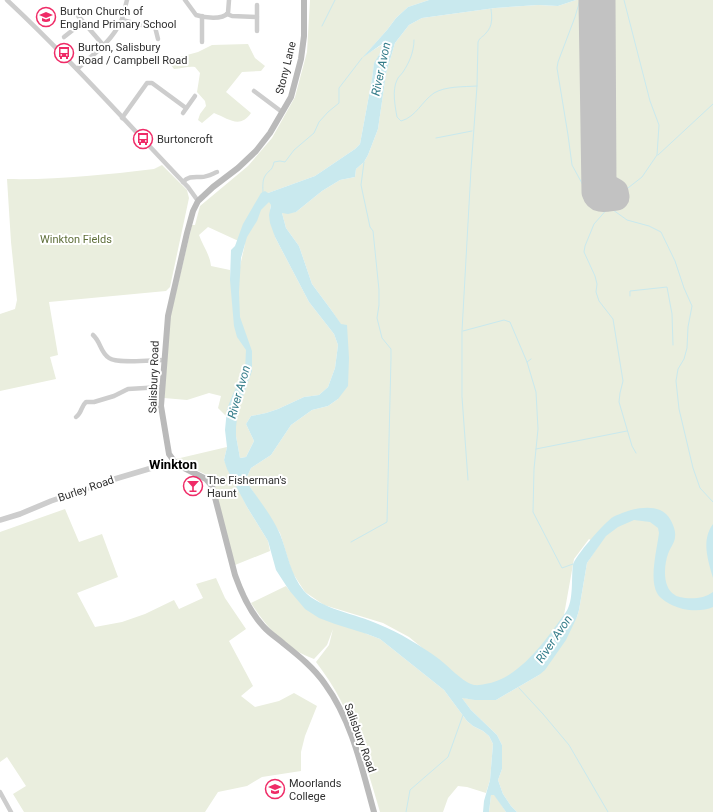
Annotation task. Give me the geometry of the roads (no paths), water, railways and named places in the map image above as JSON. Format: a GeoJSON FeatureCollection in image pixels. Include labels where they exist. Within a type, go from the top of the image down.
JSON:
{"type":"FeatureCollection","features":[{"type":"Feature","properties":{"kind":"main road","name":"Stony Lane"},"geometry":{"type":"LineString","coordinates":[[198,201],[212,187],[238,168],[256,151],[270,134],[291,97],[301,59],[304,36],[304,0]]}},
{"type":"Feature","properties":{"kind":"main road","name":"Salisbury Road"},"geometry":{"type":"LineString","coordinates":[[198,201],[188,227],[168,316],[161,406],[164,433],[169,454],[172,462],[179,467],[206,479],[212,486],[234,575],[246,600],[263,626],[311,668],[330,691],[346,720],[374,812]]}},
{"type":"Feature","properties":{"kind":"street"},"geometry":{"type":"LineString","coordinates":[[7,0],[78,68],[198,201]]}},
{"type":"Feature","properties":{"kind":"street"},"geometry":{"type":"LineString","coordinates":[[78,68],[104,46],[113,35],[122,20],[127,0]]}},
{"type":"Feature","properties":{"kind":"street"},"geometry":{"type":"LineString","coordinates":[[185,0],[196,15],[221,17],[227,14],[232,16],[257,16]]}},
{"type":"Feature","properties":{"kind":"street"},"geometry":{"type":"LineString","coordinates":[[227,14],[229,0]]}},
{"type":"Feature","properties":{"kind":"street"},"geometry":{"type":"LineString","coordinates":[[257,6],[257,32]]}},
{"type":"Feature","properties":{"kind":"street"},"geometry":{"type":"LineString","coordinates":[[73,10],[104,46]]}},
{"type":"Feature","properties":{"kind":"street"},"geometry":{"type":"LineString","coordinates":[[202,16],[202,42]]}},
{"type":"Feature","properties":{"kind":"street"},"geometry":{"type":"LineString","coordinates":[[122,20],[142,25],[154,23],[158,39]]}},
{"type":"Feature","properties":{"kind":"street"},"geometry":{"type":"LineString","coordinates":[[64,37],[83,22]]}},
{"type":"Feature","properties":{"kind":"street"},"geometry":{"type":"LineString","coordinates":[[122,118],[147,83],[152,83],[184,111],[195,96]]}},
{"type":"Feature","properties":{"kind":"street"},"geometry":{"type":"LineString","coordinates":[[254,91],[282,112]]}},
{"type":"Feature","properties":{"kind":"street"},"geometry":{"type":"LineString","coordinates":[[182,182],[186,179],[202,177],[218,172]]}},
{"type":"Feature","properties":{"kind":"street"},"geometry":{"type":"LineString","coordinates":[[93,335],[98,340],[102,352],[110,359],[121,361],[164,360]]}},
{"type":"Feature","properties":{"kind":"street"},"geometry":{"type":"LineString","coordinates":[[76,417],[80,414],[86,402],[94,402],[114,396],[128,389],[162,387]]}},
{"type":"Feature","properties":{"kind":"street","name":"Burley Road"},"geometry":{"type":"LineString","coordinates":[[0,520],[20,514],[108,480],[172,462]]}},
{"type":"Feature","properties":{"kind":"street"},"geometry":{"type":"LineString","coordinates":[[0,792],[11,812]]}},
{"type":"Feature","properties":{"kind":"water","name":"River Avon"},"geometry":{"type":"Polygon","coordinates":[[[429,0],[576,0],[558,6],[538,5],[495,8],[422,18],[409,25],[395,43],[386,74],[378,129],[368,155],[364,162],[356,169],[355,177],[340,180],[322,191],[296,212],[288,214],[282,213],[286,228],[299,246],[312,284],[341,324],[347,325],[349,358],[348,386],[338,399],[328,406],[312,410],[291,425],[271,455],[251,468],[246,479],[277,527],[292,571],[304,591],[311,597],[329,607],[369,620],[402,635],[439,659],[463,680],[475,685],[498,681],[510,674],[532,656],[550,634],[569,607],[573,565],[575,561],[609,520],[627,511],[643,508],[659,510],[665,513],[670,519],[675,535],[668,554],[665,570],[668,587],[676,596],[685,598],[700,598],[713,592],[713,607],[698,610],[683,609],[668,603],[659,596],[654,580],[654,564],[659,533],[658,528],[650,522],[634,520],[618,527],[606,536],[587,563],[577,617],[566,640],[545,670],[496,700],[475,700],[462,698],[471,710],[497,735],[502,745],[502,769],[498,780],[503,794],[517,812],[506,812],[494,795],[491,795],[489,812],[483,812],[484,801],[490,780],[493,744],[489,736],[467,721],[444,690],[380,639],[319,618],[305,609],[289,590],[276,570],[268,541],[247,507],[227,469],[224,460],[227,447],[225,430],[227,409],[245,370],[246,350],[237,337],[234,326],[230,280],[231,250],[235,246],[243,224],[261,193],[265,191],[268,193],[315,176],[360,144],[374,63],[380,53],[382,44],[362,58],[396,18],[408,7],[429,0]],[[269,202],[261,210],[257,221],[247,237],[241,258],[239,292],[240,317],[252,351],[252,371],[238,410],[236,436],[240,458],[246,457],[254,441],[246,424],[251,416],[278,409],[304,397],[319,395],[328,387],[335,368],[338,345],[334,334],[309,302],[275,237],[269,215],[271,205],[269,202]]]}},
{"type":"Feature","properties":{"kind":"water"},"geometry":{"type":"Polygon","coordinates":[[[713,524],[713,578],[706,543],[709,530],[713,524]]]}},
{"type":"Feature","properties":{"kind":"waterway"},"geometry":{"type":"LineString","coordinates":[[322,26],[335,0]]}},
{"type":"Feature","properties":{"kind":"waterway"},"geometry":{"type":"LineString","coordinates":[[580,0],[557,68],[572,165],[590,198],[608,200],[619,195],[642,177],[657,155],[659,125],[650,101],[624,0]]}},
{"type":"Feature","properties":{"kind":"waterway"},"geometry":{"type":"LineString","coordinates":[[468,480],[462,397],[462,331],[477,86],[478,42],[490,27],[492,18],[491,9]]}},
{"type":"Feature","properties":{"kind":"waterway"},"geometry":{"type":"LineString","coordinates":[[414,40],[411,57],[395,84],[394,98],[397,117],[401,121],[411,116],[434,93],[455,87],[477,86]]}},
{"type":"Feature","properties":{"kind":"waterway"},"geometry":{"type":"LineString","coordinates":[[263,194],[264,178],[274,162],[285,162],[294,150],[314,133],[319,122],[339,103],[339,88],[362,58]]}},
{"type":"Feature","properties":{"kind":"waterway"},"geometry":{"type":"LineString","coordinates":[[658,155],[713,104]]}},
{"type":"Feature","properties":{"kind":"waterway"},"geometry":{"type":"LineString","coordinates":[[436,138],[472,131]]}},
{"type":"Feature","properties":{"kind":"waterway"},"geometry":{"type":"LineString","coordinates":[[351,542],[387,522],[391,349],[382,338],[377,318],[379,290],[373,231],[370,227],[361,185],[364,162]]}},
{"type":"Feature","properties":{"kind":"waterway"},"geometry":{"type":"LineString","coordinates":[[608,201],[609,207],[594,224],[584,252],[595,276],[597,284],[596,292],[599,301],[613,319],[623,381],[619,402],[632,446],[636,453]]}},
{"type":"Feature","properties":{"kind":"waterway"},"geometry":{"type":"LineString","coordinates":[[609,207],[627,220],[649,226],[661,232],[675,261],[692,306],[688,327],[687,348],[684,359],[678,369],[676,381],[679,409],[693,468],[700,488],[713,502]]}},
{"type":"Feature","properties":{"kind":"waterway"},"geometry":{"type":"LineString","coordinates":[[630,296],[630,291],[667,287],[672,314],[673,345]]}},
{"type":"Feature","properties":{"kind":"waterway"},"geometry":{"type":"LineString","coordinates":[[463,331],[504,320],[510,322],[527,362],[536,392],[538,429],[534,469],[533,512],[562,568],[573,564]]}},
{"type":"Feature","properties":{"kind":"waterway"},"geometry":{"type":"LineString","coordinates":[[527,362],[531,359]]}},
{"type":"Feature","properties":{"kind":"waterway"},"geometry":{"type":"LineString","coordinates":[[536,449],[627,431]]}},
{"type":"Feature","properties":{"kind":"waterway"},"geometry":{"type":"LineString","coordinates":[[519,688],[569,745],[608,812]]}},
{"type":"Feature","properties":{"kind":"waterway"},"geometry":{"type":"LineString","coordinates":[[406,812],[410,790],[448,757],[463,715]]}},
{"type":"Feature","properties":{"kind":"place","name":"Burton Church of England Primary School"},"geometry":{"type":"Point","coordinates":[46,17]}},
{"type":"Feature","properties":{"kind":"place","name":"Burton, Salisbury Road / Campbell Road"},"geometry":{"type":"Point","coordinates":[64,53]}},
{"type":"Feature","properties":{"kind":"place","name":"Burtoncroft"},"geometry":{"type":"Point","coordinates":[143,139]}},
{"type":"Feature","properties":{"kind":"place","name":"The Fisherman's Haunt"},"geometry":{"type":"Point","coordinates":[193,486]}},
{"type":"Feature","properties":{"kind":"place","name":"Moorlands College"},"geometry":{"type":"Point","coordinates":[275,789]}},
{"type":"Feature","properties":{"kind":"district","name":"Winkton"},"geometry":{"type":"Point","coordinates":[173,464]}},
{"type":"Feature","properties":{"kind":"park label","name":"Winkton Fields"},"geometry":{"type":"Point","coordinates":[76,239]}}]}
